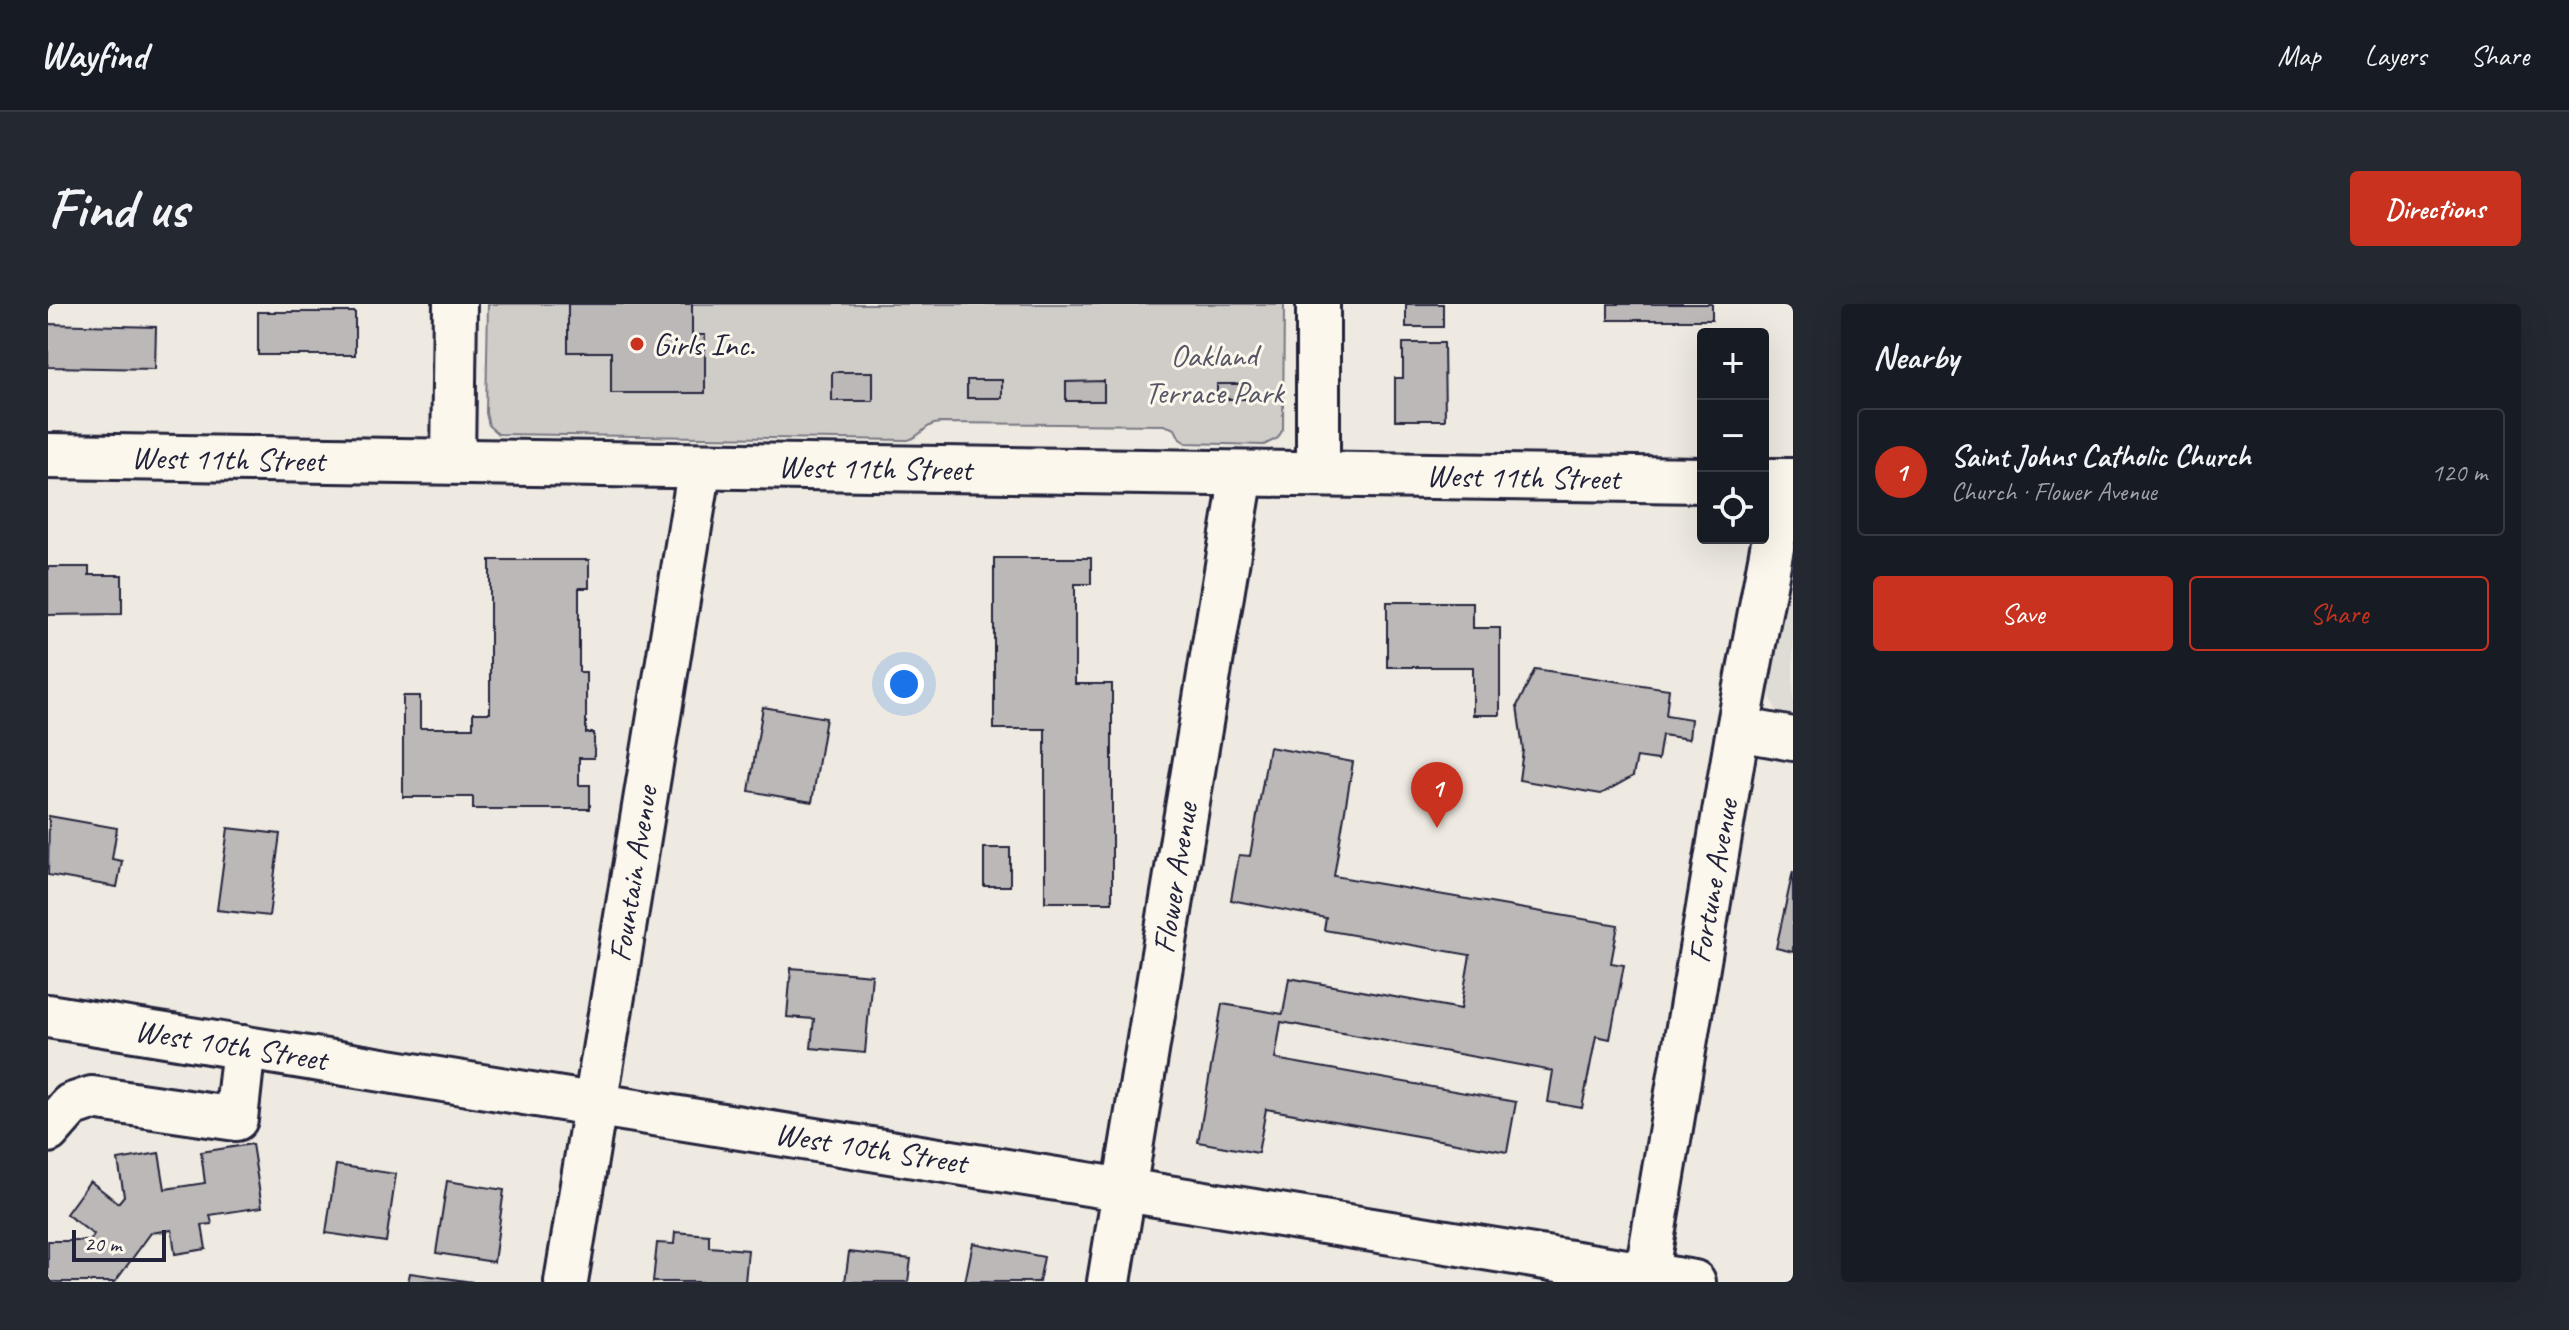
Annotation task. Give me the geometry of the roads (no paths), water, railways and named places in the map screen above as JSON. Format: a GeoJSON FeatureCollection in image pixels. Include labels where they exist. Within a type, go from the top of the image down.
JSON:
{"type":"FeatureCollection","features":[{"type":"Feature","properties":{"kind":"main road","name":"West 11th Street"},"geometry":{"type":"LineString","coordinates":[[48,456],[1697,480]]}},
{"type":"Feature","properties":{"kind":"street"},"geometry":{"type":"LineString","coordinates":[[453,462],[455,304]]}},
{"type":"Feature","properties":{"kind":"street"},"geometry":{"type":"LineString","coordinates":[[1318,304],[1318,474]]}},
{"type":"Feature","properties":{"kind":"street","name":"Fountain Avenue"},"geometry":{"type":"LineString","coordinates":[[566,1282],[700,466]]}},
{"type":"Feature","properties":{"kind":"street","name":"Flower Avenue"},"geometry":{"type":"LineString","coordinates":[[1109,1282],[1242,474]]}},
{"type":"Feature","properties":{"kind":"street","name":"Fortune Avenue"},"geometry":{"type":"LineString","coordinates":[[1650,1278],[1650,1253],[1738,729],[1781,500],[1779,481]]}},
{"type":"Feature","properties":{"kind":"street"},"geometry":{"type":"LineString","coordinates":[[1738,729],[1793,739]]}},
{"type":"Feature","properties":{"kind":"street","name":"West 10th Street"},"geometry":{"type":"LineString","coordinates":[[48,1016],[1124,1188],[1650,1278],[1694,1282]]}},
{"type":"Feature","properties":{"kind":"street"},"geometry":{"type":"LineString","coordinates":[[48,1131],[71,1105],[85,1099],[236,1119],[244,1047]]}},
{"type":"Feature","properties":{"kind":"place","name":"Girls Inc."},"geometry":{"type":"Point","coordinates":[637,344]}},
{"type":"Feature","properties":{"kind":"place","name":"Saint Johns Catholic Church"},"geometry":{"type":"Point","coordinates":[1437,828]}},
{"type":"Feature","properties":{"kind":"park label","name":"Oakland Terrace Park"},"geometry":{"type":"Point","coordinates":[1214,374]}}]}
